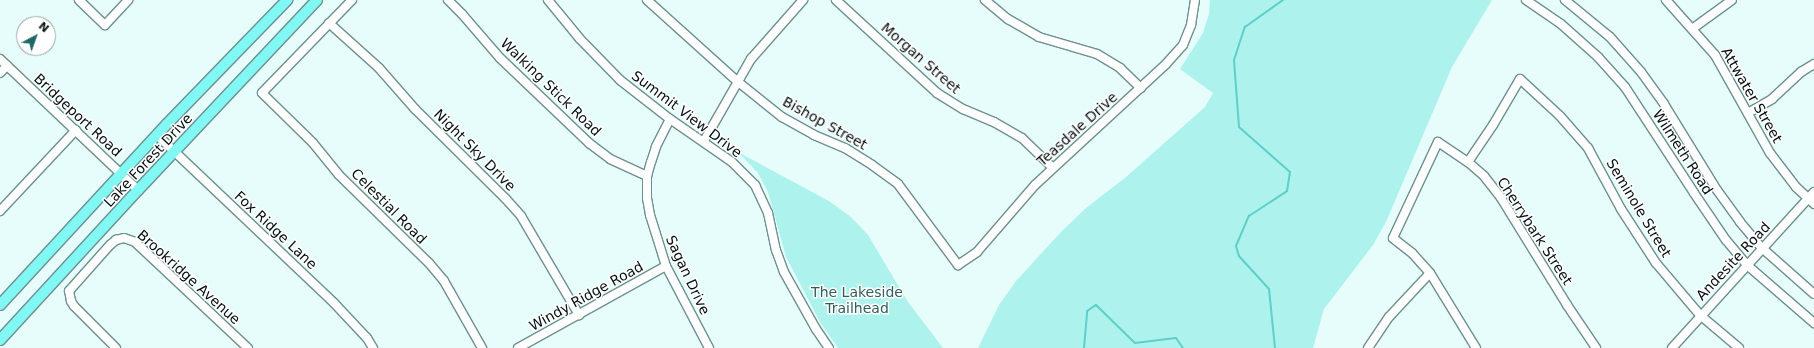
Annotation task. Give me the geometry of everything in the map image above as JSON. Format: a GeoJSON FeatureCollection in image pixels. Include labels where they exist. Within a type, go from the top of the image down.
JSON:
{"type":"FeatureCollection","features":[{"type":"Feature","properties":{"kind":"main road","name":"Lake Forest Drive"},"geometry":{"type":"LineString","coordinates":[[0,306],[157,135],[287,0]]}},
{"type":"Feature","properties":{"kind":"main road","name":"Lake Forest Drive"},"geometry":{"type":"LineString","coordinates":[[0,340],[174,151],[317,0]]}},
{"type":"Feature","properties":{"kind":"street"},"geometry":{"type":"LineString","coordinates":[[79,0],[105,25],[128,0]]}},
{"type":"Feature","properties":{"kind":"street"},"geometry":{"type":"LineString","coordinates":[[329,23],[352,0]]}},
{"type":"Feature","properties":{"kind":"street","name":"Walking Stick Road"},"geometry":{"type":"LineString","coordinates":[[448,0],[500,58],[589,143],[610,159],[648,176]]}},
{"type":"Feature","properties":{"kind":"street","name":"Bishop Street"},"geometry":{"type":"LineString","coordinates":[[647,0],[737,80],[782,117],[814,135],[845,148],[898,184],[958,265]]}},
{"type":"Feature","properties":{"kind":"street"},"geometry":{"type":"LineString","coordinates":[[704,141],[737,80],[751,59],[803,0]]}},
{"type":"Feature","properties":{"kind":"street","name":"Morgan Street"},"geometry":{"type":"LineString","coordinates":[[836,0],[938,92],[963,109],[994,122],[1022,138],[1053,168]]}},
{"type":"Feature","properties":{"kind":"street"},"geometry":{"type":"LineString","coordinates":[[985,0],[1008,19],[1039,37],[1096,54],[1120,68],[1141,88]]}},
{"type":"Feature","properties":{"kind":"street","name":"Teasdale Drive"},"geometry":{"type":"LineString","coordinates":[[958,265],[977,252],[1036,185],[1141,88],[1183,45],[1191,26],[1195,0]]}},
{"type":"Feature","properties":{"kind":"street","name":"Wilmeth Road"},"geometry":{"type":"LineString","coordinates":[[1526,0],[1561,24],[1598,57],[1625,87],[1726,240],[1747,264],[1814,324]]}},
{"type":"Feature","properties":{"kind":"street","name":"Wilmeth Road"},"geometry":{"type":"LineString","coordinates":[[1565,0],[1610,37],[1641,72],[1664,104],[1717,190],[1740,222],[1762,248],[1814,294]]}},
{"type":"Feature","properties":{"kind":"street","name":"Attwater Street"},"geometry":{"type":"LineString","coordinates":[[1666,0],[1715,55],[1770,153],[1811,202]]}},
{"type":"Feature","properties":{"kind":"street"},"geometry":{"type":"LineString","coordinates":[[1692,29],[1732,0]]}},
{"type":"Feature","properties":{"kind":"street","name":"Summit View Drive"},"geometry":{"type":"LineString","coordinates":[[552,2],[580,39],[620,80],[670,119],[704,141],[732,162],[755,185],[768,213],[776,250],[784,272],[816,329],[829,348]]}},
{"type":"Feature","properties":{"kind":"street","name":"Celestial Road"},"geometry":{"type":"LineString","coordinates":[[329,23],[262,94],[313,143],[340,175],[429,263],[444,281],[482,348]]}},
{"type":"Feature","properties":{"kind":"street","name":"Night Sky Drive"},"geometry":{"type":"LineString","coordinates":[[329,23],[379,68],[415,109],[510,204],[533,235],[578,315]]}},
{"type":"Feature","properties":{"kind":"street","name":"Bridgeport Road"},"geometry":{"type":"LineString","coordinates":[[0,59],[138,190]]}},
{"type":"Feature","properties":{"kind":"street"},"geometry":{"type":"LineString","coordinates":[[1748,113],[1772,99],[1801,72],[1814,64]]}},
{"type":"Feature","properties":{"kind":"street"},"geometry":{"type":"LineString","coordinates":[[0,73],[7,66]]}},
{"type":"Feature","properties":{"kind":"street","name":"Seminole Street"},"geometry":{"type":"LineString","coordinates":[[1468,162],[1493,125],[1520,79],[1560,116],[1588,148],[1621,209],[1656,263],[1700,315],[1739,348]]}},
{"type":"Feature","properties":{"kind":"street","name":"Sagan Drive"},"geometry":{"type":"LineString","coordinates":[[670,119],[656,146],[648,176],[650,215],[666,266],[709,348]]}},
{"type":"Feature","properties":{"kind":"street"},"geometry":{"type":"LineString","coordinates":[[0,212],[76,130]]}},
{"type":"Feature","properties":{"kind":"street","name":"Fox Ridge Lane"},"geometry":{"type":"LineString","coordinates":[[157,135],[334,303],[367,338],[373,348]]}},
{"type":"Feature","properties":{"kind":"street","name":"Cherrybark Street"},"geometry":{"type":"LineString","coordinates":[[1430,273],[1412,254],[1393,238],[1438,142],[1468,162],[1484,176],[1501,198],[1567,305],[1596,348]]}},
{"type":"Feature","properties":{"kind":"street","name":"Andesite Road"},"geometry":{"type":"LineString","coordinates":[[1672,348],[1700,315],[1762,248],[1811,202],[1814,192]]}},
{"type":"Feature","properties":{"kind":"street","name":"Brookridge Avenue"},"geometry":{"type":"LineString","coordinates":[[116,348],[80,313],[71,301],[69,291],[78,279],[116,240],[129,238],[248,348]]}},
{"type":"Feature","properties":{"kind":"street","name":"Windy Ridge Road"},"geometry":{"type":"LineString","coordinates":[[518,348],[666,266]]}},
{"type":"Feature","properties":{"kind":"street"},"geometry":{"type":"LineString","coordinates":[[1368,348],[1389,317],[1430,273],[1476,348]]}},
{"type":"Feature","properties":{"kind":"green space"},"geometry":{"type":"Polygon","coordinates":[[[1210,0],[1492,0],[1452,67],[1386,222],[1373,245],[1324,309],[1313,348],[978,348],[999,305],[1016,281],[1061,232],[1086,208],[1126,177],[1205,107],[1213,93],[1180,69],[1203,33],[1209,14],[1210,0]]]}},
{"type":"Feature","properties":{"kind":"green space","name":"The Lakeside Trailhead"},"geometry":{"type":"Polygon","coordinates":[[[738,152],[829,201],[851,217],[868,235],[908,302],[943,348],[838,348],[820,322],[786,257],[768,192],[758,173],[738,152]]]}},
{"type":"Feature","properties":{"kind":"waterway"},"geometry":{"type":"LineString","coordinates":[[1275,348],[1269,289],[1239,256],[1236,246],[1249,216],[1287,191],[1290,172],[1239,127],[1234,60],[1245,27],[1283,0]]}},
{"type":"Feature","properties":{"kind":"waterway"},"geometry":{"type":"LineString","coordinates":[[1084,348],[1087,311],[1096,305],[1135,343],[1176,338],[1183,348]]}}]}
